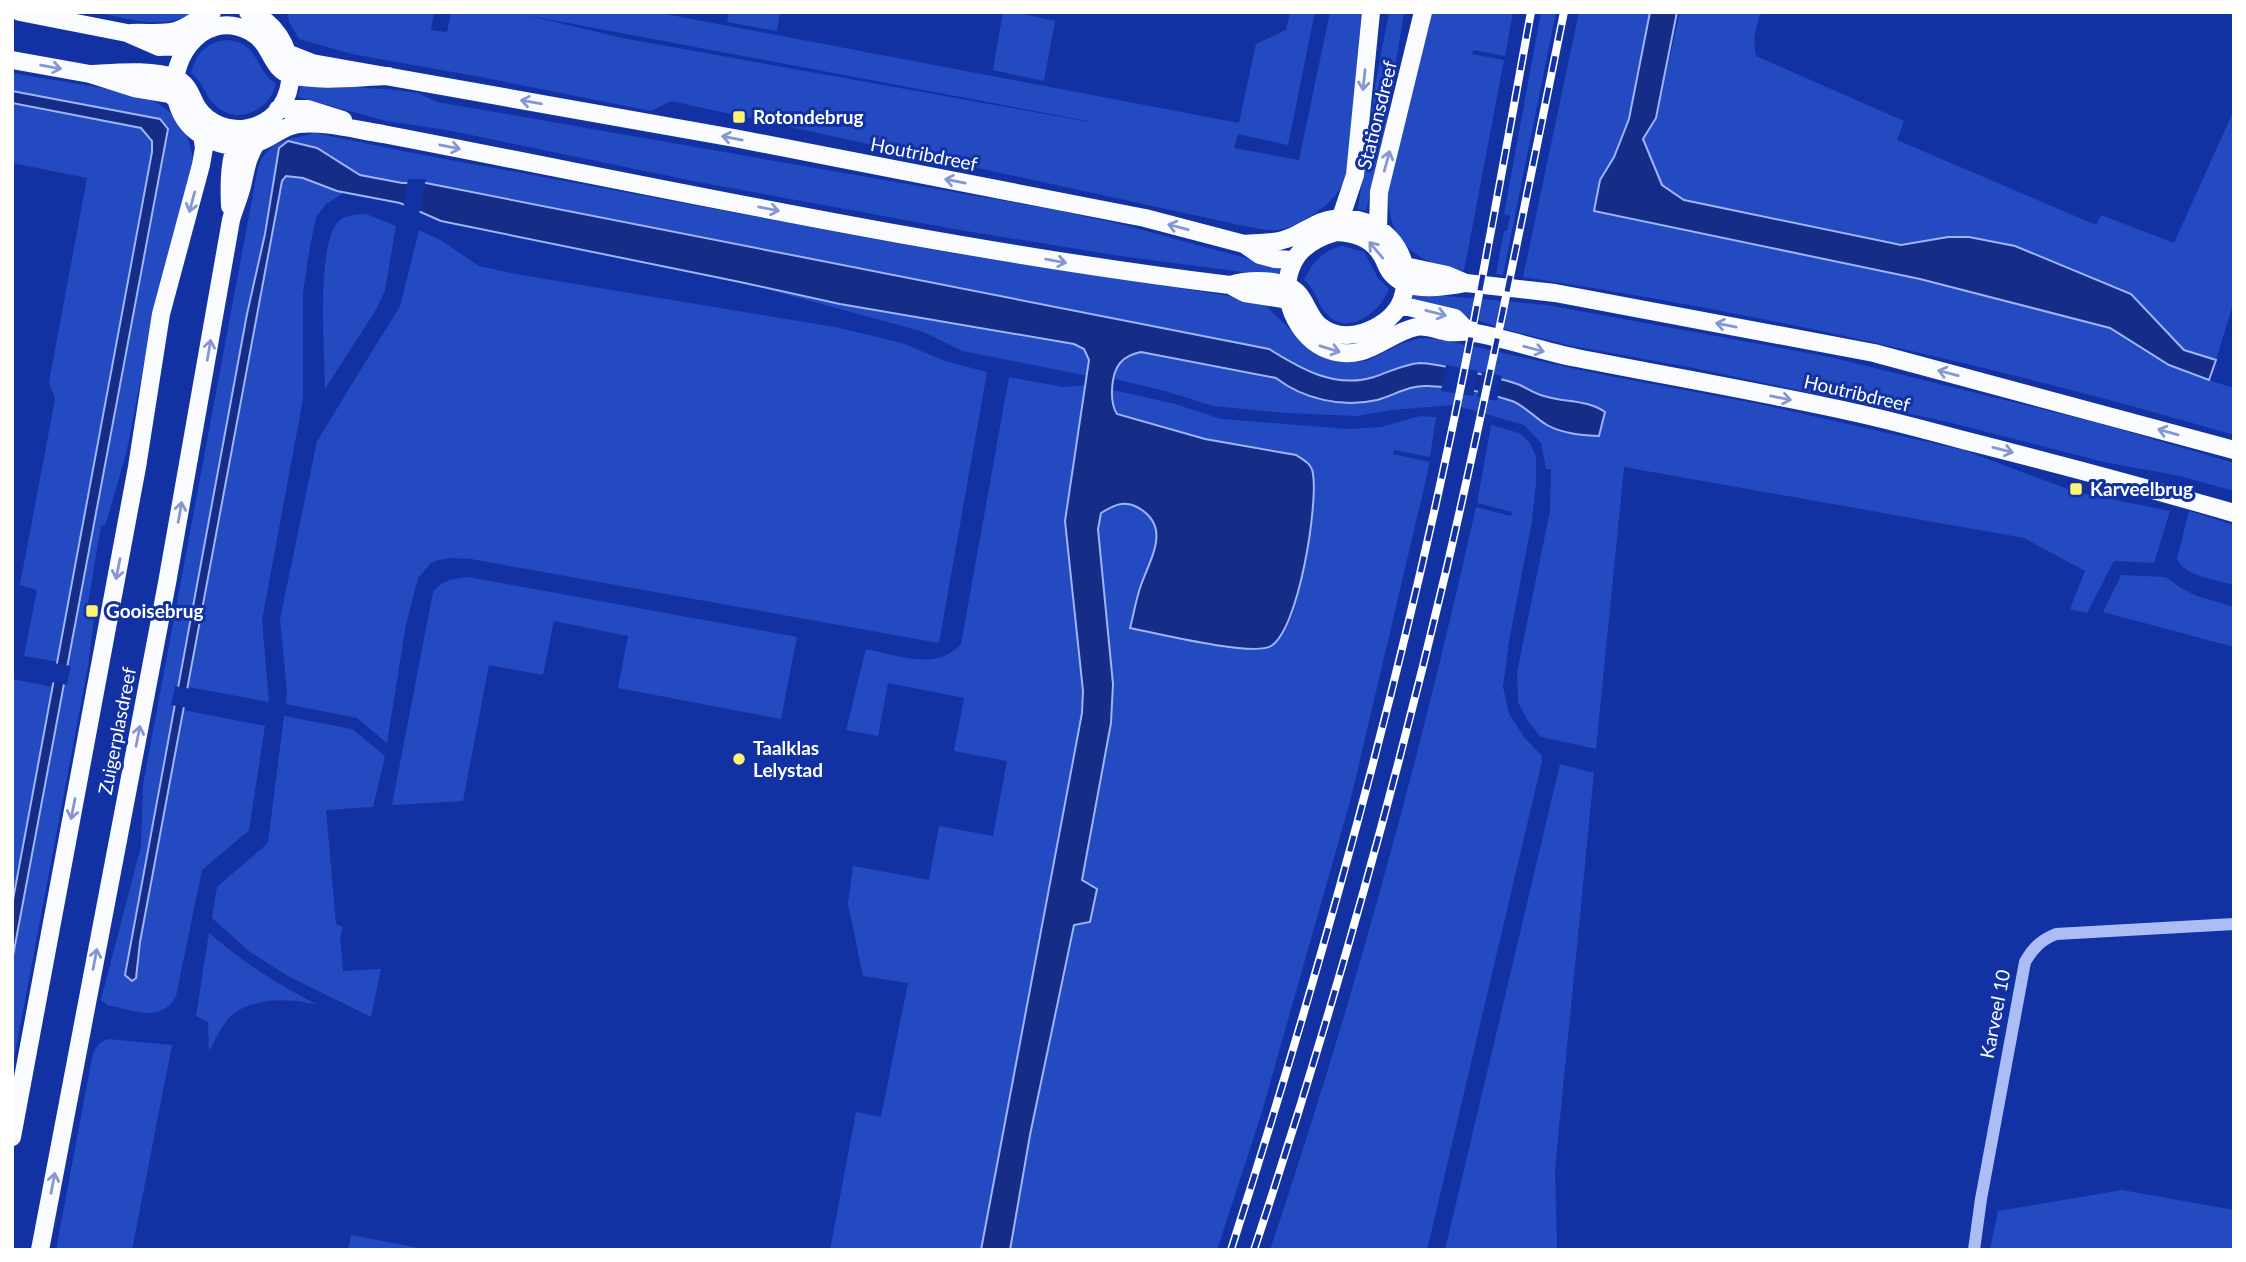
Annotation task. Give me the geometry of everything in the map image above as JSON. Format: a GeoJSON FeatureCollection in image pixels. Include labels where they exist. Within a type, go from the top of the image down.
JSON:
{"type":"FeatureCollection","features":[{"type":"Feature","properties":{"kind":"main road"},"geometry":{"type":"LineString","coordinates":[[20,12],[127,33],[163,34],[189,34],[216,17],[250,31],[270,50],[276,67],[291,75]]}},
{"type":"Feature","properties":{"kind":"main road","name":"Stationsdreef"},"geometry":{"type":"LineString","coordinates":[[1338,225],[1354,175],[1371,12]]}},
{"type":"Feature","properties":{"kind":"main road","name":"Stationsdreef"},"geometry":{"type":"LineString","coordinates":[[1378,228],[1379,192],[1423,12]]}},
{"type":"Feature","properties":{"kind":"main road"},"geometry":{"type":"LineString","coordinates":[[189,34],[175,78],[176,99],[183,116],[202,135],[235,146],[253,135],[278,109],[289,87],[289,54],[279,35],[258,14]]}},
{"type":"Feature","properties":{"kind":"main road","name":"Houtribdreef"},"geometry":{"type":"LineString","coordinates":[[289,54],[312,62],[734,138],[1145,218],[1244,244],[1275,259],[1294,260]]}},
{"type":"Feature","properties":{"kind":"main road"},"geometry":{"type":"LineString","coordinates":[[12,60],[90,74],[134,88],[170,94],[176,99]]}},
{"type":"Feature","properties":{"kind":"main road"},"geometry":{"type":"LineString","coordinates":[[90,74],[133,72],[175,78],[188,88],[198,107],[215,124],[253,135],[307,123],[383,134],[893,233],[1106,270],[1230,285],[1246,280],[1288,293],[1302,297],[1320,327],[1338,333],[1358,334],[1386,321],[1400,305],[1405,275],[1398,250],[1389,237],[1363,221],[1338,225],[1312,241],[1294,260],[1288,293]]}},
{"type":"Feature","properties":{"kind":"main road","name":"Houtribdreef"},"geometry":{"type":"LineString","coordinates":[[291,75],[331,78],[388,76]]}},
{"type":"Feature","properties":{"kind":"main road"},"geometry":{"type":"LineString","coordinates":[[278,109],[308,109],[383,134]]}},
{"type":"Feature","properties":{"kind":"main road","name":"Zuigerplasdreef"},"geometry":{"type":"LineString","coordinates":[[12,1137],[137,467],[161,314],[201,165],[204,148],[202,135]]}},
{"type":"Feature","properties":{"kind":"main road","name":"Zuigerplasdreef"},"geometry":{"type":"LineString","coordinates":[[40,1250],[164,597],[231,220],[242,186],[253,135]]}},
{"type":"Feature","properties":{"kind":"main road","name":"Zuigerplasdreef"},"geometry":{"type":"LineString","coordinates":[[231,220],[229,184],[235,146]]}},
{"type":"Feature","properties":{"kind":"main road","name":"Houtribdreef"},"geometry":{"type":"LineString","coordinates":[[1244,244],[1283,241],[1327,220],[1338,225]]}},
{"type":"Feature","properties":{"kind":"main road"},"geometry":{"type":"LineString","coordinates":[[1338,225],[1375,246],[1393,276],[1405,275]]}},
{"type":"Feature","properties":{"kind":"main road","name":"Houtribdreef"},"geometry":{"type":"LineString","coordinates":[[1405,275],[1439,288],[1466,283],[1555,293],[1874,353],[2234,450]]}},
{"type":"Feature","properties":{"kind":"main road","name":"Houtribdreef"},"geometry":{"type":"LineString","coordinates":[[1288,293],[1292,311],[1305,334],[1315,344],[1330,350],[1345,353],[1371,349],[1404,331],[1424,326],[1450,332],[1468,331],[1550,353],[1853,412],[2108,476],[2234,513]]}},
{"type":"Feature","properties":{"kind":"main road","name":"Houtribdreef"},"geometry":{"type":"LineString","coordinates":[[1400,305],[1455,318],[1468,331]]}},
{"type":"Feature","properties":{"kind":"street","name":"Karveel 10"},"geometry":{"type":"LineString","coordinates":[[1974,1250],[2017,1001],[2025,962],[2031,951],[2042,940],[2056,934],[2234,923]]}},
{"type":"Feature","properties":{"kind":"shaded area"},"geometry":{"type":"Polygon","coordinates":[[[94,12],[196,12],[171,21],[146,22],[94,12]]]}},
{"type":"Feature","properties":{"kind":"shaded area"},"geometry":{"type":"Polygon","coordinates":[[[288,12],[434,12],[431,30],[447,32],[451,12],[655,12],[1239,123],[1256,44],[1286,30],[1290,12],[1315,12],[1288,145],[1238,134],[1234,148],[1299,160],[1330,12],[1361,12],[1351,152],[1342,185],[1329,202],[1312,215],[1294,225],[1273,230],[1244,226],[671,101],[651,111],[352,54],[299,39],[289,22],[288,12]],[[526,15],[622,38],[1088,121],[526,15]]]}},
{"type":"Feature","properties":{"kind":"shaded area"},"geometry":{"type":"Polygon","coordinates":[[[729,12],[780,12],[777,31],[727,22],[729,12]]]}},
{"type":"Feature","properties":{"kind":"shaded area"},"geometry":{"type":"Polygon","coordinates":[[[1003,12],[1055,21],[1044,81],[993,70],[1003,12]]]}},
{"type":"Feature","properties":{"kind":"shaded area"},"geometry":{"type":"Polygon","coordinates":[[[1389,12],[1404,12],[1383,144],[1366,211],[1358,209],[1376,81],[1389,12]]]}},
{"type":"Feature","properties":{"kind":"shaded area"},"geometry":{"type":"Polygon","coordinates":[[[1429,12],[1513,12],[1505,56],[1473,50],[1472,54],[1504,60],[1464,271],[1432,263],[1408,247],[1399,236],[1389,208],[1388,190],[1429,12]]]}},
{"type":"Feature","properties":{"kind":"shaded area"},"geometry":{"type":"Polygon","coordinates":[[[1541,12],[1556,12],[1503,275],[1496,274],[1504,231],[1507,231],[1510,216],[1504,214],[1541,12]]]}},
{"type":"Feature","properties":{"kind":"shaded area"},"geometry":{"type":"Polygon","coordinates":[[[1579,12],[1650,12],[1629,119],[1614,157],[1600,180],[1808,254],[1920,279],[2110,328],[2169,365],[2234,388],[2234,435],[2058,387],[1881,344],[1703,307],[1523,277],[1579,12]]]}},
{"type":"Feature","properties":{"kind":"shaded area"},"geometry":{"type":"Polygon","coordinates":[[[1650,12],[1677,12],[1656,118],[1643,139],[1662,185],[1684,200],[1901,245],[1948,237],[1969,237],[2015,246],[2131,294],[2184,350],[2216,360],[2209,380],[2169,365],[2110,328],[1920,279],[1594,211],[1600,180],[1614,157],[1629,119],[1650,12]]]}},
{"type":"Feature","properties":{"kind":"shaded area"},"geometry":{"type":"Polygon","coordinates":[[[1680,12],[1761,12],[1756,29],[1756,56],[1904,121],[1897,140],[2096,225],[2101,215],[2174,243],[2234,110],[2234,301],[2216,360],[2184,350],[2131,294],[1948,237],[1901,245],[1684,200],[1662,185],[1643,139],[1656,118],[1680,12]]]}},
{"type":"Feature","properties":{"kind":"shaded area"},"geometry":{"type":"Polygon","coordinates":[[[226,40],[245,45],[276,84],[267,102],[242,115],[224,111],[215,105],[191,73],[202,50],[226,40]]]}},
{"type":"Feature","properties":{"kind":"shaded area"},"geometry":{"type":"Polygon","coordinates":[[[12,73],[139,94],[151,100],[170,113],[184,130],[192,152],[193,165],[151,327],[126,454],[105,526],[101,525],[87,610],[95,612],[88,666],[12,1069],[12,961],[168,130],[159,119],[12,91],[12,73]]]}},
{"type":"Feature","properties":{"kind":"shaded area"},"geometry":{"type":"Polygon","coordinates":[[[301,83],[418,93],[437,102],[1051,209],[1124,225],[1282,268],[1281,277],[1120,256],[954,229],[698,182],[447,130],[386,121],[298,97],[301,83]]]}},
{"type":"Feature","properties":{"kind":"shaded area"},"geometry":{"type":"Polygon","coordinates":[[[12,91],[160,119],[168,129],[12,961],[12,905],[152,141],[141,128],[12,103],[12,91]]]}},
{"type":"Feature","properties":{"kind":"shaded area"},"geometry":{"type":"Polygon","coordinates":[[[12,103],[133,125],[147,135],[152,147],[58,662],[24,656],[37,590],[20,585],[55,399],[49,382],[87,178],[12,163],[12,103]]]}},
{"type":"Feature","properties":{"kind":"shaded area"},"geometry":{"type":"Polygon","coordinates":[[[315,133],[945,252],[1249,299],[1267,307],[1295,334],[1346,362],[1367,361],[1420,338],[1438,339],[1604,375],[1759,404],[1963,450],[2076,492],[2170,511],[2154,563],[2114,561],[2087,613],[2070,609],[2085,571],[2024,538],[1624,467],[1596,749],[1541,737],[1518,702],[1517,672],[1550,511],[1551,469],[1546,469],[1541,443],[1524,425],[1454,405],[1391,410],[1357,416],[1213,406],[1115,379],[1123,361],[1140,352],[1276,378],[1287,387],[1376,400],[1405,388],[1425,386],[1457,389],[1515,402],[1548,425],[1573,434],[1600,409],[1533,392],[1395,369],[1371,378],[1346,381],[1321,377],[1269,349],[426,183],[402,183],[360,175],[317,148],[279,148],[275,169],[282,180],[286,176],[303,178],[345,192],[326,204],[316,217],[309,252],[303,293],[303,399],[262,620],[269,702],[188,687],[183,710],[265,726],[249,830],[202,870],[176,996],[163,1010],[136,1012],[107,1005],[101,1000],[141,846],[143,785],[258,167],[274,146],[315,133]]]}},
{"type":"Feature","properties":{"kind":"shaded area"},"geometry":{"type":"Polygon","coordinates":[[[288,141],[317,148],[360,175],[402,183],[426,183],[1269,349],[1306,370],[1332,379],[1360,380],[1420,363],[1500,379],[1541,395],[1583,403],[1605,412],[1599,436],[1579,434],[1547,425],[1512,401],[1460,389],[1421,386],[1377,400],[1350,403],[1311,396],[1276,378],[1141,352],[1120,363],[1112,388],[1117,414],[1205,439],[1296,455],[1307,463],[1312,471],[1314,490],[1309,538],[1298,592],[1281,635],[1271,646],[1245,649],[1130,628],[1139,590],[1156,543],[1154,523],[1148,515],[1128,504],[1119,504],[1101,513],[1098,529],[1113,684],[1111,723],[1082,880],[1097,889],[1090,922],[1074,925],[1030,1135],[1010,1250],[981,1250],[1082,713],[1083,691],[1065,521],[1089,360],[1084,349],[1074,344],[840,304],[441,221],[400,203],[337,191],[303,178],[286,176],[282,181],[140,942],[136,978],[132,981],[125,975],[279,148],[288,141]]]}},
{"type":"Feature","properties":{"kind":"shaded area"},"geometry":{"type":"Polygon","coordinates":[[[366,214],[396,226],[385,290],[377,308],[325,389],[323,300],[327,250],[332,232],[340,220],[366,214]]]}},
{"type":"Feature","properties":{"kind":"shaded area"},"geometry":{"type":"Polygon","coordinates":[[[419,230],[442,241],[479,266],[835,327],[902,343],[945,361],[987,372],[939,643],[471,559],[451,558],[430,564],[418,578],[406,624],[387,743],[357,718],[286,704],[280,619],[317,441],[400,306],[419,230]]]}},
{"type":"Feature","properties":{"kind":"shaded area"},"geometry":{"type":"Polygon","coordinates":[[[1342,246],[1364,252],[1378,278],[1389,289],[1371,314],[1353,323],[1334,320],[1325,312],[1304,280],[1319,258],[1342,246]]]}},
{"type":"Feature","properties":{"kind":"shaded area"},"geometry":{"type":"Polygon","coordinates":[[[740,282],[840,304],[1074,344],[1083,350],[1087,357],[1088,376],[963,351],[921,331],[740,282]]]}},
{"type":"Feature","properties":{"kind":"shaded area"},"geometry":{"type":"Polygon","coordinates":[[[1413,293],[1547,305],[1830,357],[2098,423],[2234,463],[2234,491],[2180,476],[2104,462],[1948,422],[1694,368],[1572,346],[1508,330],[1412,299],[1413,293]]]}},
{"type":"Feature","properties":{"kind":"shaded area"},"geometry":{"type":"Polygon","coordinates":[[[1009,377],[1063,387],[1087,385],[1065,521],[1083,691],[1082,713],[981,1250],[830,1250],[856,1112],[881,1117],[908,983],[863,976],[848,904],[853,866],[929,880],[939,826],[993,836],[1007,761],[954,751],[964,698],[888,683],[878,736],[846,730],[866,649],[928,659],[951,652],[961,644],[1009,377]]]}},
{"type":"Feature","properties":{"kind":"shaded area"},"geometry":{"type":"Polygon","coordinates":[[[1113,390],[1175,404],[1221,419],[1349,429],[1381,427],[1420,416],[1436,417],[1430,457],[1394,450],[1393,454],[1430,462],[1351,798],[1261,1115],[1217,1250],[1010,1250],[1030,1135],[1074,924],[1090,922],[1082,881],[1111,723],[1113,684],[1098,529],[1101,512],[1119,504],[1128,504],[1148,515],[1154,523],[1156,543],[1130,628],[1245,649],[1272,646],[1283,635],[1299,592],[1308,538],[1313,472],[1267,449],[1205,439],[1117,414],[1113,408],[1113,390]]]}},
{"type":"Feature","properties":{"kind":"shaded area"},"geometry":{"type":"Polygon","coordinates":[[[1491,425],[1519,433],[1530,443],[1536,456],[1532,521],[1503,687],[1509,714],[1525,738],[1541,755],[1542,761],[1427,1250],[1270,1250],[1329,1066],[1383,881],[1432,695],[1476,507],[1511,516],[1512,512],[1477,503],[1491,425]]]}},
{"type":"Feature","properties":{"kind":"shaded area"},"geometry":{"type":"Polygon","coordinates":[[[2189,511],[2234,525],[2234,585],[2186,570],[2177,559],[2189,511]]]}},
{"type":"Feature","properties":{"kind":"shaded area"},"geometry":{"type":"Polygon","coordinates":[[[2121,575],[2166,577],[2197,596],[2234,607],[2234,647],[2103,612],[2121,575]]]}},
{"type":"Feature","properties":{"kind":"shaded area"},"geometry":{"type":"Polygon","coordinates":[[[468,577],[797,637],[781,719],[618,688],[628,636],[554,621],[543,675],[489,665],[463,801],[392,805],[433,592],[448,581],[468,577]]]}},
{"type":"Feature","properties":{"kind":"shaded area"},"geometry":{"type":"Polygon","coordinates":[[[12,679],[53,687],[12,905],[12,679]]]}},
{"type":"Feature","properties":{"kind":"shaded area"},"geometry":{"type":"Polygon","coordinates":[[[284,716],[352,729],[385,756],[373,807],[326,810],[336,924],[343,927],[340,937],[343,971],[381,969],[371,1017],[288,976],[250,952],[212,918],[217,887],[268,843],[284,716]]]}},
{"type":"Feature","properties":{"kind":"shaded area"},"geometry":{"type":"Polygon","coordinates":[[[1560,764],[1594,773],[1555,1169],[1557,1250],[1445,1250],[1560,764]]]}},
{"type":"Feature","properties":{"kind":"shaded area"},"geometry":{"type":"Polygon","coordinates":[[[209,933],[261,972],[318,1005],[284,1000],[248,1006],[229,1018],[209,1051],[208,1022],[196,1016],[209,933]]]}},
{"type":"Feature","properties":{"kind":"shaded area"},"geometry":{"type":"Polygon","coordinates":[[[108,1039],[172,1045],[132,1250],[56,1250],[92,1058],[97,1046],[108,1039]]]}},
{"type":"Feature","properties":{"kind":"shaded area"},"geometry":{"type":"Polygon","coordinates":[[[2122,1190],[2234,1210],[2234,1250],[1990,1250],[1998,1211],[2122,1190]]]}},
{"type":"Feature","properties":{"kind":"shaded area"},"geometry":{"type":"Polygon","coordinates":[[[351,1235],[429,1250],[348,1250],[351,1235]]]}},
{"type":"Feature","properties":{"kind":"pier"},"geometry":{"type":"Polygon","coordinates":[[[408,179],[426,179],[419,215],[403,209],[408,179]]]}},
{"type":"Feature","properties":{"kind":"pier"},"geometry":{"type":"Polygon","coordinates":[[[1446,365],[1478,371],[1473,396],[1441,391],[1446,365]]]}},
{"type":"Feature","properties":{"kind":"pier"},"geometry":{"type":"Polygon","coordinates":[[[1482,372],[1502,376],[1497,401],[1477,397],[1482,372]]]}},
{"type":"Feature","properties":{"kind":"pier"},"geometry":{"type":"Polygon","coordinates":[[[54,663],[71,666],[67,685],[51,682],[54,663]]]}},
{"type":"Feature","properties":{"kind":"pier"},"geometry":{"type":"Polygon","coordinates":[[[175,686],[191,689],[188,708],[171,705],[175,686]]]}},
{"type":"Feature","properties":{"kind":"railway"},"geometry":{"type":"LineString","coordinates":[[1231,1250],[1294,1048],[1352,845],[1404,640],[1462,381],[1531,12]]}},
{"type":"Feature","properties":{"kind":"railway"},"geometry":{"type":"LineString","coordinates":[[1254,1250],[1333,998],[1425,657],[1477,432],[1564,12]]}},
{"type":"Feature","properties":{"kind":"place","name":"Rotondebrug"},"geometry":{"type":"Point","coordinates":[739,117]}},
{"type":"Feature","properties":{"kind":"place","name":"Karveelbrug"},"geometry":{"type":"Point","coordinates":[2076,489]}},
{"type":"Feature","properties":{"kind":"place","name":"Gooisebrug"},"geometry":{"type":"Point","coordinates":[92,611]}},
{"type":"Feature","properties":{"kind":"place","name":"Taalklas Lelystad"},"geometry":{"type":"Point","coordinates":[739,759]}}]}
